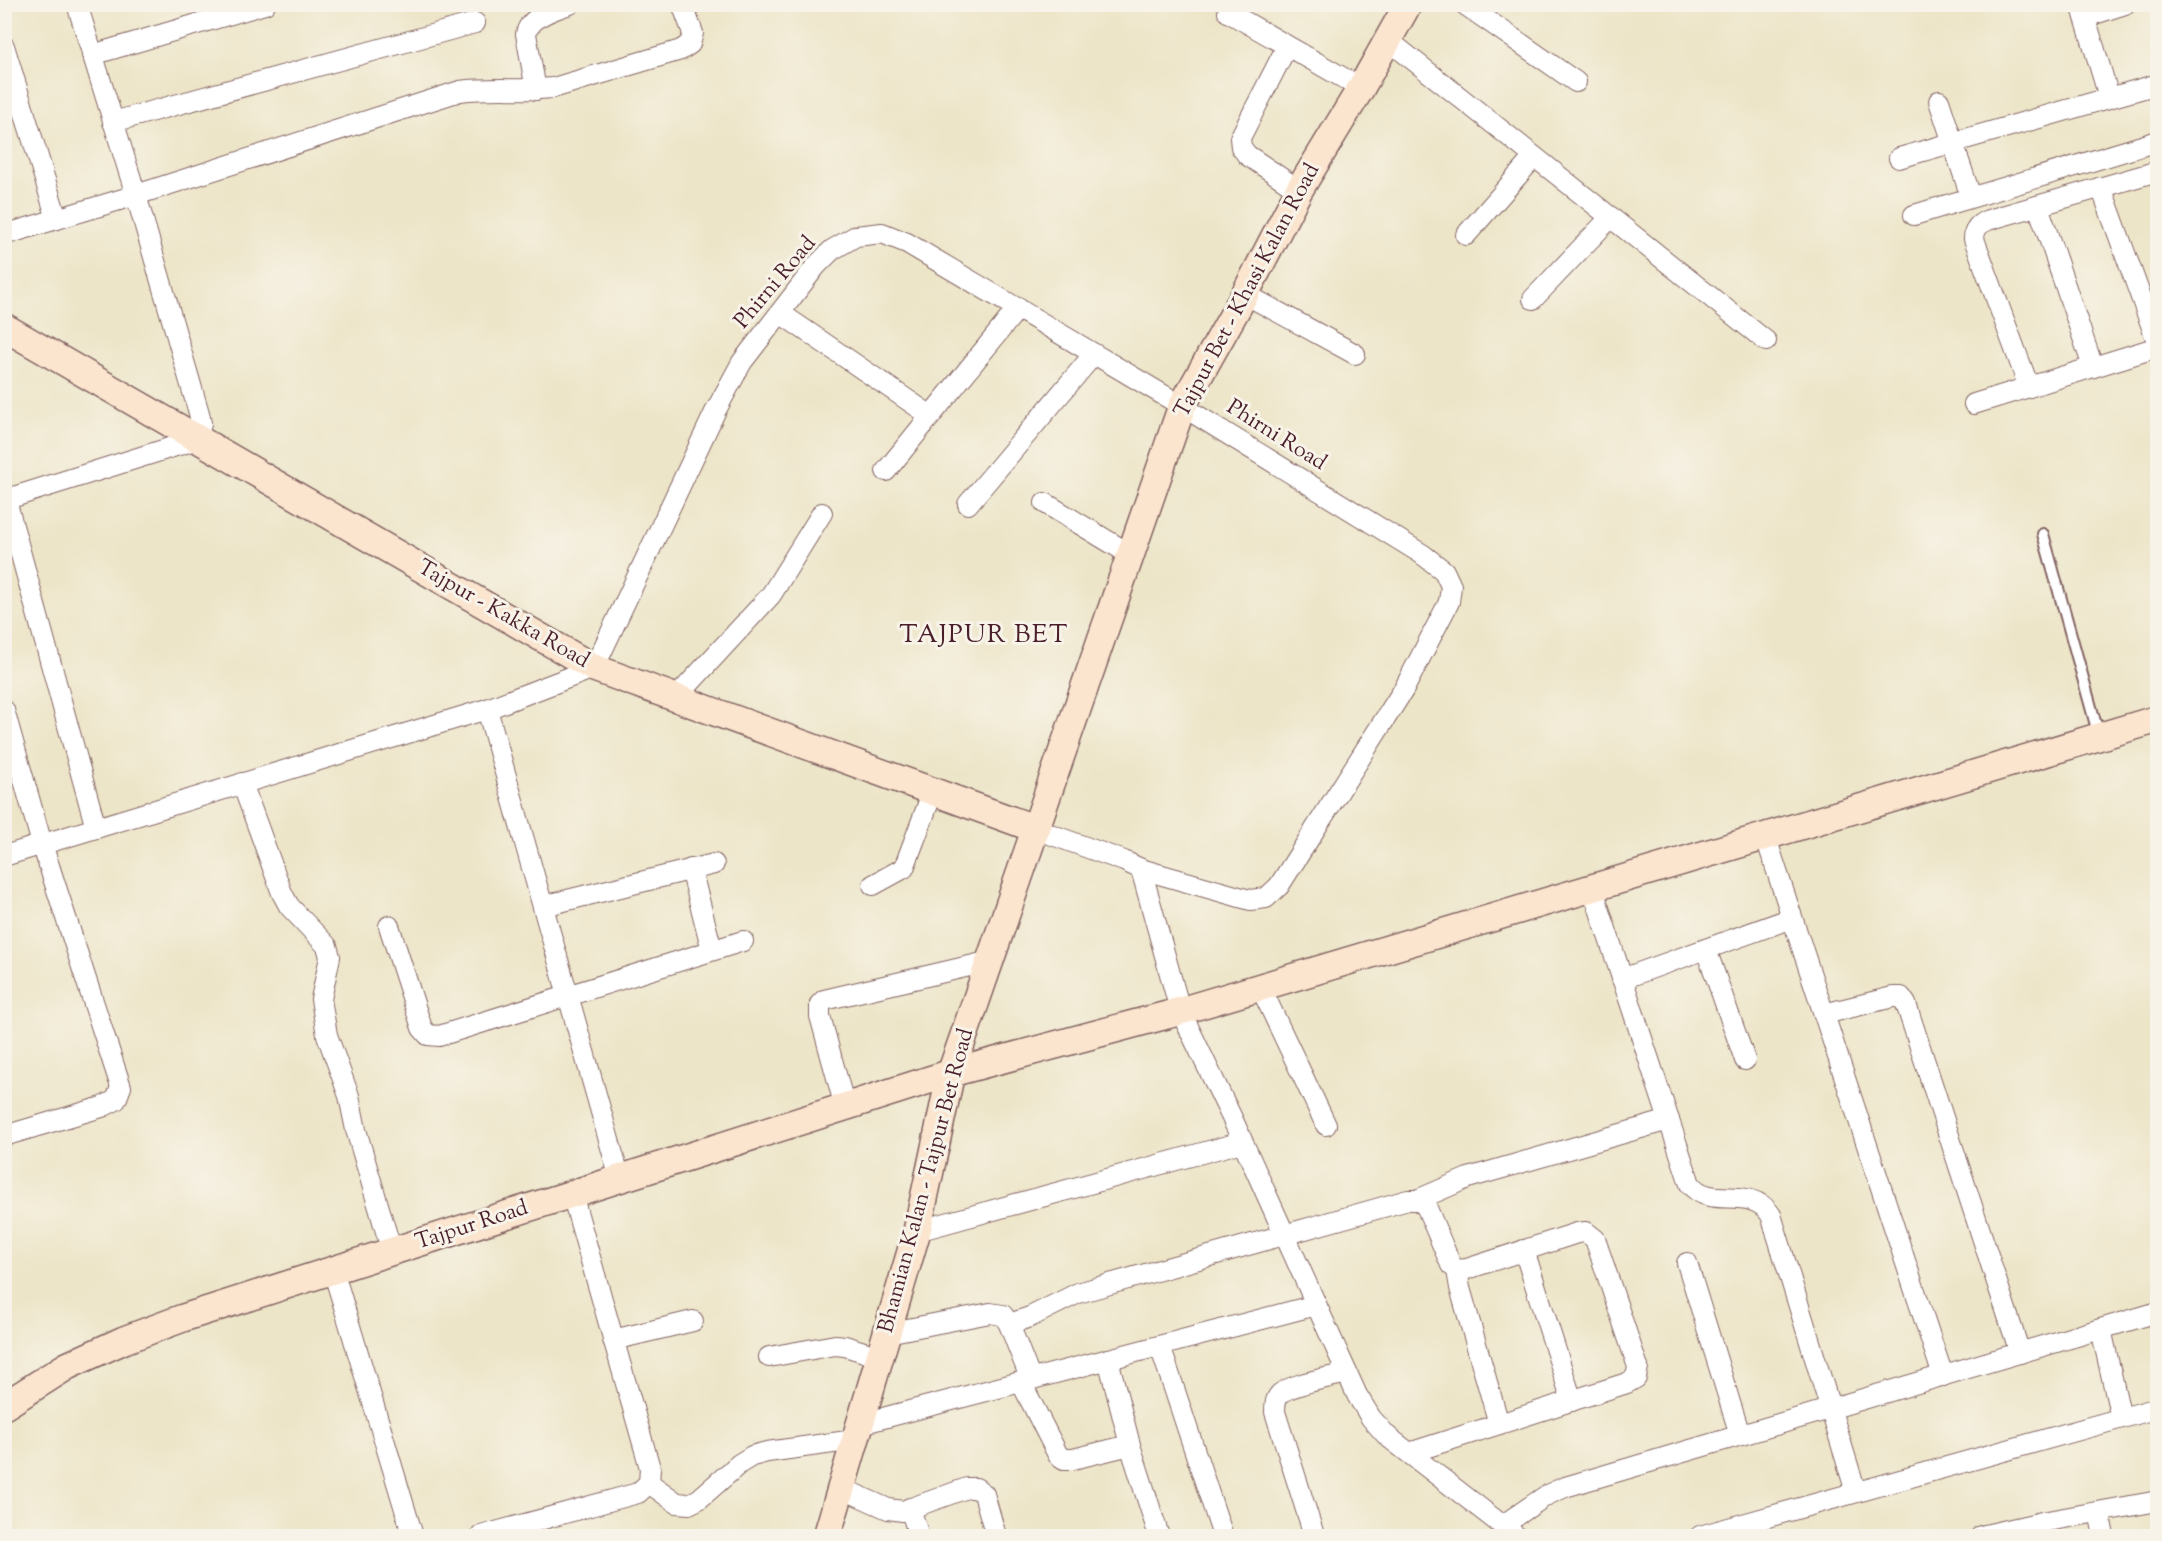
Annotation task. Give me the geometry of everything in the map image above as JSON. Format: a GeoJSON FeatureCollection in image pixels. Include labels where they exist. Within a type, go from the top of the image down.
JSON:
{"type":"FeatureCollection","features":[{"type":"Feature","properties":{"kind":"street"},"geometry":{"type":"LineString","coordinates":[[77,4],[136,195],[201,423],[198,439],[5,500],[96,828]]}},
{"type":"Feature","properties":{"kind":"street"},"geometry":{"type":"LineString","coordinates":[[92,55],[265,4]]}},
{"type":"Feature","properties":{"kind":"street"},"geometry":{"type":"LineString","coordinates":[[4,234],[136,195],[460,91],[480,88],[536,90],[553,88],[681,51],[690,44],[693,33],[682,4]]}},
{"type":"Feature","properties":{"kind":"street","name":"Tajpur Bet - Khasi Kalan Road"},"geometry":{"type":"LineString","coordinates":[[1036,829],[1182,406],[1245,294],[1299,190],[1361,88],[1408,4]]}},
{"type":"Feature","properties":{"kind":"street"},"geometry":{"type":"LineString","coordinates":[[1464,4],[1576,82]]}},
{"type":"Feature","properties":{"kind":"street"},"geometry":{"type":"LineString","coordinates":[[2109,97],[2083,11],[2125,4]]}},
{"type":"Feature","properties":{"kind":"street"},"geometry":{"type":"LineString","coordinates":[[536,90],[526,34],[527,27],[533,20],[566,5]]}},
{"type":"Feature","properties":{"kind":"street"},"geometry":{"type":"LineString","coordinates":[[1228,12],[1361,88]]}},
{"type":"Feature","properties":{"kind":"street"},"geometry":{"type":"LineString","coordinates":[[112,122],[475,23]]}},
{"type":"Feature","properties":{"kind":"street"},"geometry":{"type":"LineString","coordinates":[[1388,40],[1766,341]]}},
{"type":"Feature","properties":{"kind":"street"},"geometry":{"type":"LineString","coordinates":[[4,46],[57,219]]}},
{"type":"Feature","properties":{"kind":"street"},"geometry":{"type":"LineString","coordinates":[[1287,46],[1240,138],[1241,147],[1247,155],[1299,190]]}},
{"type":"Feature","properties":{"kind":"street"},"geometry":{"type":"LineString","coordinates":[[1899,158],[2157,84]]}},
{"type":"Feature","properties":{"kind":"street"},"geometry":{"type":"LineString","coordinates":[[1939,101],[1971,197]]}},
{"type":"Feature","properties":{"kind":"street"},"geometry":{"type":"LineString","coordinates":[[1914,215],[2157,141]]}},
{"type":"Feature","properties":{"kind":"street"},"geometry":{"type":"LineString","coordinates":[[1466,235],[1534,157]]}},
{"type":"Feature","properties":{"kind":"street"},"geometry":{"type":"LineString","coordinates":[[2029,387],[1974,239],[1980,223],[2157,171]]}},
{"type":"Feature","properties":{"kind":"street"},"geometry":{"type":"LineString","coordinates":[[1974,404],[2157,345],[2101,187]]}},
{"type":"Feature","properties":{"kind":"street"},"geometry":{"type":"LineString","coordinates":[[2038,206],[2093,367]]}},
{"type":"Feature","properties":{"kind":"street"},"geometry":{"type":"LineString","coordinates":[[1533,299],[1611,217]]}},
{"type":"Feature","properties":{"kind":"street","name":"Phirni Road"},"geometry":{"type":"LineString","coordinates":[[594,668],[716,410],[742,362],[816,266],[832,250],[856,236],[882,233],[907,243],[1018,308],[1422,554],[1444,571],[1451,586],[1449,602],[1404,688],[1279,886],[1266,898],[1250,900],[1141,869],[1036,829]]}},
{"type":"Feature","properties":{"kind":"street"},"geometry":{"type":"LineString","coordinates":[[1245,294],[1355,354]]}},
{"type":"Feature","properties":{"kind":"street"},"geometry":{"type":"LineString","coordinates":[[886,471],[1018,308]]}},
{"type":"Feature","properties":{"kind":"street"},"geometry":{"type":"LineString","coordinates":[[780,313],[931,416]]}},
{"type":"Feature","properties":{"kind":"street","name":"Tajpur - Kakka Road"},"geometry":{"type":"LineString","coordinates":[[4,327],[594,668],[1036,829]]}},
{"type":"Feature","properties":{"kind":"street"},"geometry":{"type":"LineString","coordinates":[[968,504],[1095,354]]}},
{"type":"Feature","properties":{"kind":"street"},"geometry":{"type":"LineString","coordinates":[[1045,503],[1131,555]]}},
{"type":"Feature","properties":{"kind":"street"},"geometry":{"type":"LineString","coordinates":[[676,698],[771,595],[822,513]]}},
{"type":"Feature","properties":{"kind":"street"},"geometry":{"type":"LineString","coordinates":[[4,856],[487,709],[594,668]]}},
{"type":"Feature","properties":{"kind":"street"},"geometry":{"type":"LineString","coordinates":[[487,709],[620,1179]]}},
{"type":"Feature","properties":{"kind":"street"},"geometry":{"type":"LineString","coordinates":[[4,710],[42,844],[121,1087],[116,1100],[102,1107],[4,1136]]}},
{"type":"Feature","properties":{"kind":"street","name":"Tajpur Road"},"geometry":{"type":"LineString","coordinates":[[4,1406],[67,1366],[124,1340],[183,1318],[333,1270],[951,1073],[1180,1010],[2157,719]]}},
{"type":"Feature","properties":{"kind":"street"},"geometry":{"type":"LineString","coordinates":[[242,783],[282,893],[289,906],[327,946],[330,957],[321,999],[327,1035],[349,1096],[392,1252]]}},
{"type":"Feature","properties":{"kind":"street"},"geometry":{"type":"LineString","coordinates":[[873,885],[904,868],[933,791]]}},
{"type":"Feature","properties":{"kind":"street","name":"Bhamian Kalan - Tajpur Bet Road"},"geometry":{"type":"LineString","coordinates":[[827,1536],[917,1231],[951,1073],[1036,829]]}},
{"type":"Feature","properties":{"kind":"street"},"geometry":{"type":"LineString","coordinates":[[1765,835],[1943,1376]]}},
{"type":"Feature","properties":{"kind":"street"},"geometry":{"type":"LineString","coordinates":[[543,906],[714,864]]}},
{"type":"Feature","properties":{"kind":"street"},"geometry":{"type":"LineString","coordinates":[[691,869],[712,950]]}},
{"type":"Feature","properties":{"kind":"street"},"geometry":{"type":"LineString","coordinates":[[1141,869],[1180,1010],[1347,1373],[1371,1418],[1387,1436],[1509,1531],[1547,1495],[1565,1487],[2157,1312]]}},
{"type":"Feature","properties":{"kind":"street"},"geometry":{"type":"LineString","coordinates":[[1592,887],[1690,1184],[1697,1193],[1755,1199],[1765,1205],[1770,1215],[1856,1492]]}},
{"type":"Feature","properties":{"kind":"street"},"geometry":{"type":"LineString","coordinates":[[1622,979],[1792,918]]}},
{"type":"Feature","properties":{"kind":"street"},"geometry":{"type":"LineString","coordinates":[[389,926],[422,1028],[428,1035],[439,1036],[743,941]]}},
{"type":"Feature","properties":{"kind":"street"},"geometry":{"type":"LineString","coordinates":[[1706,949],[1745,1060]]}},
{"type":"Feature","properties":{"kind":"street"},"geometry":{"type":"LineString","coordinates":[[845,1107],[820,1016],[820,1004],[824,1000],[991,961]]}},
{"type":"Feature","properties":{"kind":"street"},"geometry":{"type":"LineString","coordinates":[[1260,986],[1326,1125]]}},
{"type":"Feature","properties":{"kind":"street"},"geometry":{"type":"LineString","coordinates":[[1824,1014],[1893,997],[1901,997],[1906,1004],[2020,1353]]}},
{"type":"Feature","properties":{"kind":"street"},"geometry":{"type":"LineString","coordinates":[[1009,1324],[1030,1317],[1078,1293],[1408,1200],[1417,1200],[1468,1178],[1669,1120]]}},
{"type":"Feature","properties":{"kind":"street"},"geometry":{"type":"LineString","coordinates":[[917,1231],[1242,1142]]}},
{"type":"Feature","properties":{"kind":"street"},"geometry":{"type":"LineString","coordinates":[[481,1536],[638,1492],[649,1483],[650,1468],[572,1194]]}},
{"type":"Feature","properties":{"kind":"street"},"geometry":{"type":"LineString","coordinates":[[1417,1200],[1426,1206],[1451,1265],[1457,1270],[1460,1288],[1499,1424]]}},
{"type":"Feature","properties":{"kind":"street"},"geometry":{"type":"LineString","coordinates":[[1408,1453],[1627,1383],[1636,1378],[1638,1367],[1594,1239],[1586,1232],[1576,1233],[1467,1269],[1457,1270]]}},
{"type":"Feature","properties":{"kind":"street"},"geometry":{"type":"LineString","coordinates":[[1524,1250],[1572,1401]]}},
{"type":"Feature","properties":{"kind":"street"},"geometry":{"type":"LineString","coordinates":[[1687,1263],[1740,1436]]}},
{"type":"Feature","properties":{"kind":"street"},"geometry":{"type":"LineString","coordinates":[[333,1270],[413,1536]]}},
{"type":"Feature","properties":{"kind":"street"},"geometry":{"type":"LineString","coordinates":[[649,1483],[677,1503],[689,1504],[699,1499],[739,1464],[752,1456],[858,1432],[1026,1381],[1316,1305]]}},
{"type":"Feature","properties":{"kind":"street"},"geometry":{"type":"LineString","coordinates":[[770,1357],[835,1345],[883,1345],[990,1312],[1003,1315],[1009,1324],[1026,1381],[1058,1455],[1064,1459],[1073,1459],[1130,1445]]}},
{"type":"Feature","properties":{"kind":"street"},"geometry":{"type":"LineString","coordinates":[[613,1340],[693,1321]]}},
{"type":"Feature","properties":{"kind":"street"},"geometry":{"type":"LineString","coordinates":[[2100,1329],[2121,1418]]}},
{"type":"Feature","properties":{"kind":"street"},"geometry":{"type":"LineString","coordinates":[[1160,1346],[1223,1536]]}},
{"type":"Feature","properties":{"kind":"street"},"geometry":{"type":"LineString","coordinates":[[1108,1359],[1130,1445],[1160,1536]]}},
{"type":"Feature","properties":{"kind":"street"},"geometry":{"type":"LineString","coordinates":[[1314,1535],[1275,1412],[1276,1401],[1281,1393],[1294,1387],[1347,1373]]}},
{"type":"Feature","properties":{"kind":"street"},"geometry":{"type":"LineString","coordinates":[[1700,1536],[2157,1408]]}},
{"type":"Feature","properties":{"kind":"street"},"geometry":{"type":"LineString","coordinates":[[842,1488],[888,1509],[903,1510],[967,1488],[976,1488],[984,1494],[996,1536]]}},
{"type":"Feature","properties":{"kind":"street"},"geometry":{"type":"LineString","coordinates":[[1981,1536],[2042,1522],[2157,1501]]}},
{"type":"Feature","properties":{"kind":"street"},"geometry":{"type":"LineString","coordinates":[[910,1508],[919,1536]]}},
{"type":"Feature","properties":{"kind":"street"},"geometry":{"type":"LineString","coordinates":[[2099,1512],[2104,1536]]}},
{"type":"Feature","properties":{"kind":"lane"},"geometry":{"type":"LineString","coordinates":[[2043,534],[2100,736]]}},
{"type":"Feature","properties":{"kind":"district","name":"TAJPUR BET"},"geometry":{"type":"Point","coordinates":[984,635]}}]}
